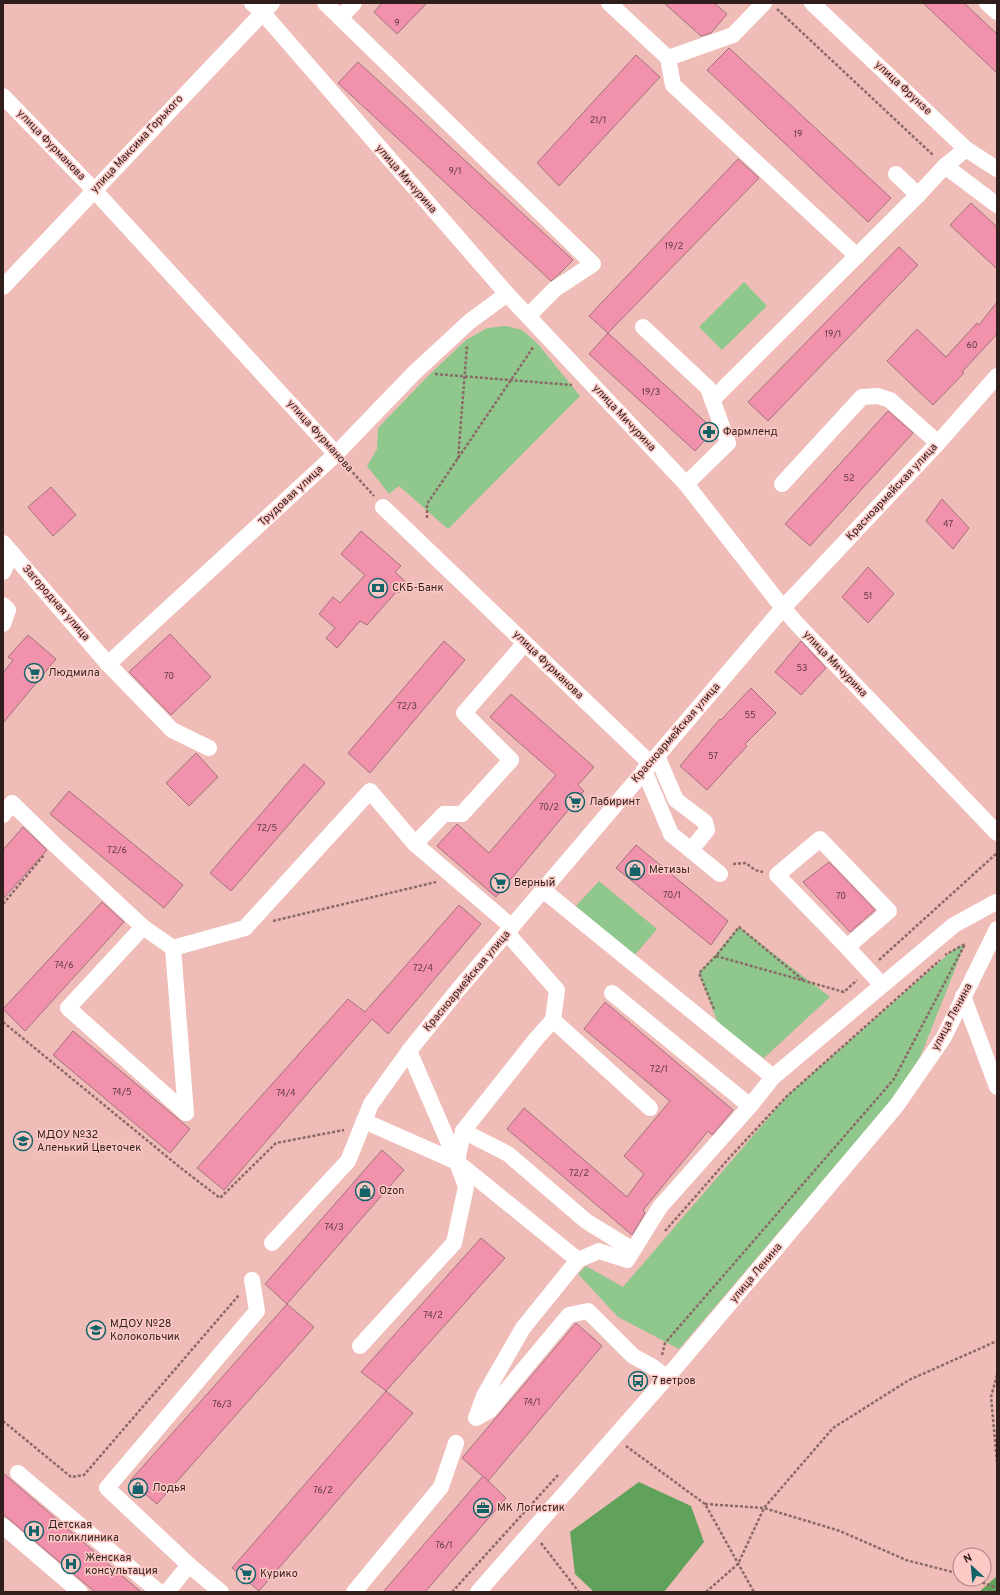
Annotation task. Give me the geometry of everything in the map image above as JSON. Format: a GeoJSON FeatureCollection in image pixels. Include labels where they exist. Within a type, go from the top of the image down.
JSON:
{"type":"FeatureCollection","features":[{"type":"Feature","properties":{"kind":"street"},"geometry":{"type":"LineString","coordinates":[[325,3],[593,264],[555,289],[528,316]]}},
{"type":"Feature","properties":{"kind":"street"},"geometry":{"type":"LineString","coordinates":[[340,18],[354,3]]}},
{"type":"Feature","properties":{"kind":"street"},"geometry":{"type":"LineString","coordinates":[[609,3],[668,58],[673,85],[857,256]]}},
{"type":"Feature","properties":{"kind":"street","name":"улица Фрунзе"},"geometry":{"type":"LineString","coordinates":[[812,3],[966,148],[997,169]]}},
{"type":"Feature","properties":{"kind":"street"},"geometry":{"type":"LineString","coordinates":[[987,3],[997,12]]}},
{"type":"Feature","properties":{"kind":"street","name":"улица Максима Горького"},"geometry":{"type":"LineString","coordinates":[[3,287],[262,6]]}},
{"type":"Feature","properties":{"kind":"street","name":"улица Мичурина"},"geometry":{"type":"LineString","coordinates":[[262,6],[507,294],[686,484],[783,608],[997,833]]}},
{"type":"Feature","properties":{"kind":"street"},"geometry":{"type":"LineString","coordinates":[[668,58],[733,35],[770,6]]}},
{"type":"Feature","properties":{"kind":"street","name":"улица Фурманова"},"geometry":{"type":"LineString","coordinates":[[3,96],[94,190],[336,454]]}},
{"type":"Feature","properties":{"kind":"street"},"geometry":{"type":"LineString","coordinates":[[712,400],[918,195],[945,166],[966,148]]}},
{"type":"Feature","properties":{"kind":"street"},"geometry":{"type":"LineString","coordinates":[[945,166],[997,205]]}},
{"type":"Feature","properties":{"kind":"street"},"geometry":{"type":"LineString","coordinates":[[896,174],[918,195]]}},
{"type":"Feature","properties":{"kind":"street","name":"Трудовая улица"},"geometry":{"type":"LineString","coordinates":[[108,664],[336,454],[414,372],[469,322],[507,294]]}},
{"type":"Feature","properties":{"kind":"street"},"geometry":{"type":"LineString","coordinates":[[643,327],[708,388],[728,443],[686,484]]}},
{"type":"Feature","properties":{"kind":"street","name":"Красноармейская улица"},"geometry":{"type":"LineString","coordinates":[[272,1243],[348,1160],[371,1104],[409,1051],[457,990],[783,608],[938,443],[997,376]]}},
{"type":"Feature","properties":{"kind":"street"},"geometry":{"type":"LineString","coordinates":[[782,484],[862,397],[878,396],[890,400],[938,443]]}},
{"type":"Feature","properties":{"kind":"street","name":"улица Фурманова"},"geometry":{"type":"LineString","coordinates":[[383,507],[650,763]]}},
{"type":"Feature","properties":{"kind":"street"},"geometry":{"type":"LineString","coordinates":[[3,572],[8,548]]}},
{"type":"Feature","properties":{"kind":"street","name":"Загородная улица"},"geometry":{"type":"LineString","coordinates":[[8,548],[108,664],[172,730],[209,748]]}},
{"type":"Feature","properties":{"kind":"street"},"geometry":{"type":"LineString","coordinates":[[3,605],[8,610],[3,624]]}},
{"type":"Feature","properties":{"kind":"street"},"geometry":{"type":"LineString","coordinates":[[415,844],[444,814],[462,814],[512,760],[464,713],[525,643]]}},
{"type":"Feature","properties":{"kind":"street"},"geometry":{"type":"LineString","coordinates":[[650,763],[676,800],[705,822],[707,830],[691,850]]}},
{"type":"Feature","properties":{"kind":"street"},"geometry":{"type":"LineString","coordinates":[[650,763],[671,834],[715,870]]}},
{"type":"Feature","properties":{"kind":"street"},"geometry":{"type":"LineString","coordinates":[[173,948],[245,928],[370,791],[415,844],[454,878],[509,930],[557,990],[553,1020],[536,1039],[463,1131],[457,1162]]}},
{"type":"Feature","properties":{"kind":"street"},"geometry":{"type":"LineString","coordinates":[[3,815],[12,803],[143,927],[173,948]]}},
{"type":"Feature","properties":{"kind":"street"},"geometry":{"type":"LineString","coordinates":[[847,947],[888,910],[820,839],[777,875],[882,985]]}},
{"type":"Feature","properties":{"kind":"street"},"geometry":{"type":"LineString","coordinates":[[543,890],[773,1077]]}},
{"type":"Feature","properties":{"kind":"street"},"geometry":{"type":"LineString","coordinates":[[666,1378],[653,1367],[633,1356],[588,1311],[569,1315],[490,1410],[476,1418],[484,1396],[524,1328],[578,1260],[599,1251],[626,1260],[660,1207],[750,1106],[773,1077],[954,925],[997,903]]}},
{"type":"Feature","properties":{"kind":"street"},"geometry":{"type":"LineString","coordinates":[[143,927],[68,1008],[186,1113],[173,948]]}},
{"type":"Feature","properties":{"kind":"street","name":"улица Ленина"},"geometry":{"type":"LineString","coordinates":[[478,1592],[666,1378],[897,1105],[944,1037],[997,929]]}},
{"type":"Feature","properties":{"kind":"street"},"geometry":{"type":"LineString","coordinates":[[612,993],[750,1106]]}},
{"type":"Feature","properties":{"kind":"street"},"geometry":{"type":"LineString","coordinates":[[963,996],[997,1087]]}},
{"type":"Feature","properties":{"kind":"street"},"geometry":{"type":"LineString","coordinates":[[553,1020],[650,1108]]}},
{"type":"Feature","properties":{"kind":"street"},"geometry":{"type":"LineString","coordinates":[[360,1346],[454,1243],[466,1187],[457,1162],[409,1051]]}},
{"type":"Feature","properties":{"kind":"street"},"geometry":{"type":"LineString","coordinates":[[364,1121],[457,1162],[578,1260]]}},
{"type":"Feature","properties":{"kind":"street"},"geometry":{"type":"LineString","coordinates":[[463,1131],[508,1154],[586,1221],[633,1250]]}},
{"type":"Feature","properties":{"kind":"street"},"geometry":{"type":"LineString","coordinates":[[221,1592],[107,1488],[257,1311],[252,1280]]}},
{"type":"Feature","properties":{"kind":"street"},"geometry":{"type":"LineString","coordinates":[[354,1592],[441,1487],[456,1443]]}},
{"type":"Feature","properties":{"kind":"street"},"geometry":{"type":"LineString","coordinates":[[18,1473],[159,1592]]}},
{"type":"Feature","properties":{"kind":"street"},"geometry":{"type":"LineString","coordinates":[[3,1526],[80,1592]]}},
{"type":"Feature","properties":{"kind":"street"},"geometry":{"type":"LineString","coordinates":[[167,1592],[190,1565]]}},
{"type":"Feature","properties":{"kind":"path"},"geometry":{"type":"LineString","coordinates":[[770,6],[945,166]]}},
{"type":"Feature","properties":{"kind":"path"},"geometry":{"type":"LineString","coordinates":[[458,460],[469,322]]}},
{"type":"Feature","properties":{"kind":"path"},"geometry":{"type":"LineString","coordinates":[[428,518],[427,504],[543,332]]}},
{"type":"Feature","properties":{"kind":"path"},"geometry":{"type":"LineString","coordinates":[[414,372],[574,385]]}},
{"type":"Feature","properties":{"kind":"path","name":"улица Фурманова"},"geometry":{"type":"LineString","coordinates":[[336,454],[383,507]]}},
{"type":"Feature","properties":{"kind":"path"},"geometry":{"type":"LineString","coordinates":[[3,904],[54,844]]}},
{"type":"Feature","properties":{"kind":"path"},"geometry":{"type":"LineString","coordinates":[[715,870],[746,864],[755,870],[777,875]]}},
{"type":"Feature","properties":{"kind":"path"},"geometry":{"type":"LineString","coordinates":[[245,928],[454,878]]}},
{"type":"Feature","properties":{"kind":"path"},"geometry":{"type":"LineString","coordinates":[[717,1014],[699,972],[716,956],[739,927],[805,981]]}},
{"type":"Feature","properties":{"kind":"path"},"geometry":{"type":"LineString","coordinates":[[653,1367],[662,1358],[665,1343],[894,1080],[965,944],[946,955],[789,1094],[730,1156],[665,1232]]}},
{"type":"Feature","properties":{"kind":"path"},"geometry":{"type":"LineString","coordinates":[[3,1421],[70,1477],[84,1475],[252,1280]]}},
{"type":"Feature","properties":{"kind":"path"},"geometry":{"type":"LineString","coordinates":[[706,1592],[738,1564],[764,1508],[833,1428],[909,1380],[997,1341]]}},
{"type":"Feature","properties":{"kind":"path"},"geometry":{"type":"LineString","coordinates":[[997,1375],[991,1397],[997,1462]]}},
{"type":"Feature","properties":{"kind":"path"},"geometry":{"type":"LineString","coordinates":[[615,1437],[705,1504],[754,1592]]}},
{"type":"Feature","properties":{"kind":"path"},"geometry":{"type":"LineString","coordinates":[[452,1592],[561,1471]]}},
{"type":"Feature","properties":{"kind":"path"},"geometry":{"type":"LineString","coordinates":[[705,1504],[764,1508],[840,1531],[906,1560],[952,1572]]}},
{"type":"Feature","properties":{"kind":"path"},"geometry":{"type":"LineString","coordinates":[[532,1532],[579,1592]]}},
{"type":"Feature","properties":{"kind":"green space"},"geometry":{"type":"Polygon","coordinates":[[[744,282],[767,306],[722,350],[699,327],[744,282]]]}},
{"type":"Feature","properties":{"kind":"green space"},"geometry":{"type":"Polygon","coordinates":[[[506,326],[522,330],[538,344],[580,396],[448,529],[399,486],[389,494],[367,466],[377,449],[378,428],[429,375],[466,340],[487,328],[506,326]]]}},
{"type":"Feature","properties":{"kind":"green space"},"geometry":{"type":"Polygon","coordinates":[[[599,881],[657,929],[634,956],[575,907],[599,881]]]}},
{"type":"Feature","properties":{"kind":"green space"},"geometry":{"type":"Polygon","coordinates":[[[739,927],[830,997],[764,1058],[720,1029],[699,973],[739,927]]]}},
{"type":"Feature","properties":{"kind":"green space"},"geometry":{"type":"Polygon","coordinates":[[[965,944],[921,1055],[899,1091],[679,1349],[618,1317],[578,1274],[586,1266],[623,1287],[789,1094],[952,951],[965,944]]]}},
{"type":"Feature","properties":{"kind":"green space"},"geometry":{"type":"Polygon","coordinates":[[[639,1482],[691,1506],[704,1542],[664,1592],[594,1592],[575,1574],[570,1532],[639,1482]]]}},
{"type":"Feature","properties":{"kind":"green space"},"geometry":{"type":"Polygon","coordinates":[[[997,1576],[997,1592],[979,1592],[985,1587],[992,1587],[992,1580],[997,1576]]]}},
{"type":"Feature","properties":{"kind":"building"},"geometry":{"type":"Polygon","coordinates":[[[382,3],[427,3],[397,34],[374,12],[382,3]]]}},
{"type":"Feature","properties":{"kind":"building"},"geometry":{"type":"Polygon","coordinates":[[[664,3],[714,3],[727,14],[711,33],[701,36],[664,3]]]}},
{"type":"Feature","properties":{"kind":"building"},"geometry":{"type":"Polygon","coordinates":[[[923,3],[964,3],[997,34],[997,73],[923,3]]]}},
{"type":"Feature","properties":{"kind":"building"},"geometry":{"type":"Polygon","coordinates":[[[729,48],[891,198],[868,222],[707,70],[729,48]]]}},
{"type":"Feature","properties":{"kind":"building"},"geometry":{"type":"Polygon","coordinates":[[[636,55],[660,77],[559,186],[537,163],[636,55]]]}},
{"type":"Feature","properties":{"kind":"building"},"geometry":{"type":"Polygon","coordinates":[[[358,62],[573,260],[551,281],[338,83],[358,62]]]}},
{"type":"Feature","properties":{"kind":"building"},"geometry":{"type":"Polygon","coordinates":[[[738,159],[759,178],[608,333],[589,316],[738,159]]]}},
{"type":"Feature","properties":{"kind":"building"},"geometry":{"type":"Polygon","coordinates":[[[971,203],[997,227],[997,269],[950,225],[971,203]]]}},
{"type":"Feature","properties":{"kind":"building"},"geometry":{"type":"Polygon","coordinates":[[[899,247],[918,265],[768,421],[748,402],[899,247]]]}},
{"type":"Feature","properties":{"kind":"building"},"geometry":{"type":"Polygon","coordinates":[[[997,302],[997,334],[962,372],[964,373],[933,405],[887,361],[917,329],[946,357],[977,323],[979,325],[997,302]]]}},
{"type":"Feature","properties":{"kind":"building"},"geometry":{"type":"Polygon","coordinates":[[[608,333],[712,428],[713,431],[695,451],[589,354],[608,333]]]}},
{"type":"Feature","properties":{"kind":"building"},"geometry":{"type":"Polygon","coordinates":[[[888,411],[913,433],[810,546],[785,524],[888,411]]]}},
{"type":"Feature","properties":{"kind":"building"},"geometry":{"type":"Polygon","coordinates":[[[51,487],[76,515],[53,536],[28,507],[51,487]]]}},
{"type":"Feature","properties":{"kind":"building"},"geometry":{"type":"Polygon","coordinates":[[[942,499],[969,528],[953,549],[926,521],[942,499]]]}},
{"type":"Feature","properties":{"kind":"building","name":"СКБ-Банк"},"geometry":{"type":"Polygon","coordinates":[[[361,531],[401,566],[395,572],[407,583],[399,593],[397,591],[367,625],[360,621],[337,648],[326,638],[335,628],[319,614],[333,597],[340,603],[365,575],[341,554],[361,531]]]}},
{"type":"Feature","properties":{"kind":"building"},"geometry":{"type":"Polygon","coordinates":[[[868,567],[894,594],[868,623],[842,597],[868,567]]]}},
{"type":"Feature","properties":{"kind":"building"},"geometry":{"type":"Polygon","coordinates":[[[170,634],[211,677],[171,715],[129,672],[170,634]]]}},
{"type":"Feature","properties":{"kind":"building"},"geometry":{"type":"Polygon","coordinates":[[[28,635],[56,659],[3,723],[3,673],[13,660],[8,657],[28,635]]]}},
{"type":"Feature","properties":{"kind":"building"},"geometry":{"type":"Polygon","coordinates":[[[444,641],[465,660],[370,773],[348,753],[444,641]]]}},
{"type":"Feature","properties":{"kind":"building"},"geometry":{"type":"Polygon","coordinates":[[[801,641],[826,668],[801,695],[775,672],[801,641]]]}},
{"type":"Feature","properties":{"kind":"building"},"geometry":{"type":"Polygon","coordinates":[[[751,688],[776,713],[745,744],[747,746],[707,790],[680,766],[720,719],[721,720],[751,688]]]}},
{"type":"Feature","properties":{"kind":"building"},"geometry":{"type":"Polygon","coordinates":[[[511,694],[594,767],[578,785],[584,791],[496,897],[437,846],[457,824],[489,853],[556,775],[490,717],[511,694]]]}},
{"type":"Feature","properties":{"kind":"building"},"geometry":{"type":"Polygon","coordinates":[[[196,753],[218,777],[189,806],[166,783],[196,753]]]}},
{"type":"Feature","properties":{"kind":"building"},"geometry":{"type":"Polygon","coordinates":[[[304,764],[325,783],[231,891],[210,873],[304,764]]]}},
{"type":"Feature","properties":{"kind":"building"},"geometry":{"type":"Polygon","coordinates":[[[69,791],[183,885],[164,908],[50,814],[69,791]]]}},
{"type":"Feature","properties":{"kind":"building"},"geometry":{"type":"Polygon","coordinates":[[[23,827],[47,850],[3,899],[3,850],[23,827]]]}},
{"type":"Feature","properties":{"kind":"building"},"geometry":{"type":"Polygon","coordinates":[[[636,845],[728,921],[711,945],[616,868],[636,845]]]}},
{"type":"Feature","properties":{"kind":"building"},"geometry":{"type":"Polygon","coordinates":[[[829,862],[875,910],[850,932],[803,882],[829,862]]]}},
{"type":"Feature","properties":{"kind":"building"},"geometry":{"type":"Polygon","coordinates":[[[102,902],[124,922],[25,1031],[3,1009],[102,902]]]}},
{"type":"Feature","properties":{"kind":"building"},"geometry":{"type":"Polygon","coordinates":[[[459,905],[481,924],[388,1034],[372,1019],[224,1190],[197,1168],[348,999],[365,1012],[459,905]]]}},
{"type":"Feature","properties":{"kind":"building"},"geometry":{"type":"Polygon","coordinates":[[[605,1002],[733,1110],[712,1135],[708,1131],[643,1210],[645,1213],[632,1235],[507,1129],[524,1108],[627,1197],[644,1174],[624,1156],[670,1101],[584,1029],[605,1002]]]}},
{"type":"Feature","properties":{"kind":"building"},"geometry":{"type":"Polygon","coordinates":[[[73,1031],[190,1129],[170,1153],[53,1055],[73,1031]]]}},
{"type":"Feature","properties":{"kind":"building"},"geometry":{"type":"Polygon","coordinates":[[[382,1150],[404,1170],[287,1304],[265,1284],[382,1150]]]}},
{"type":"Feature","properties":{"kind":"building"},"geometry":{"type":"Polygon","coordinates":[[[481,1238],[505,1258],[386,1391],[361,1372],[481,1238]]]}},
{"type":"Feature","properties":{"kind":"building"},"geometry":{"type":"Polygon","coordinates":[[[287,1304],[314,1327],[157,1504],[130,1481],[287,1304]]]}},
{"type":"Feature","properties":{"kind":"building"},"geometry":{"type":"Polygon","coordinates":[[[576,1323],[602,1346],[488,1481],[462,1458],[576,1323]]]}},
{"type":"Feature","properties":{"kind":"building"},"geometry":{"type":"Polygon","coordinates":[[[386,1391],[413,1413],[259,1591],[232,1568],[386,1391]]]}},
{"type":"Feature","properties":{"kind":"building"},"geometry":{"type":"Polygon","coordinates":[[[3,1473],[141,1592],[95,1592],[3,1514],[3,1473]]]}},
{"type":"Feature","properties":{"kind":"building"},"geometry":{"type":"Polygon","coordinates":[[[483,1476],[506,1498],[425,1592],[383,1592],[483,1476]]]}},
{"type":"Feature","properties":{"kind":"place","name":"Фармленд"},"geometry":{"type":"Point","coordinates":[709,432]}},
{"type":"Feature","properties":{"kind":"place","name":"СКБ-Банк"},"geometry":{"type":"Point","coordinates":[378,588]}},
{"type":"Feature","properties":{"kind":"place","name":"Людмила"},"geometry":{"type":"Point","coordinates":[34,673]}},
{"type":"Feature","properties":{"kind":"place","name":"Лабиринт"},"geometry":{"type":"Point","coordinates":[575,802]}},
{"type":"Feature","properties":{"kind":"place","name":"Метизы"},"geometry":{"type":"Point","coordinates":[635,870]}},
{"type":"Feature","properties":{"kind":"place","name":"Верный"},"geometry":{"type":"Point","coordinates":[500,883]}},
{"type":"Feature","properties":{"kind":"place","name":"МДОУ №32 Аленький Цветочек"},"geometry":{"type":"Point","coordinates":[23,1141]}},
{"type":"Feature","properties":{"kind":"place","name":"Ozon"},"geometry":{"type":"Point","coordinates":[365,1191]}},
{"type":"Feature","properties":{"kind":"place","name":"МДОУ №28 Колокольчик"},"geometry":{"type":"Point","coordinates":[96,1330]}},
{"type":"Feature","properties":{"kind":"place","name":"7 ветров"},"geometry":{"type":"Point","coordinates":[638,1381]}},
{"type":"Feature","properties":{"kind":"place","name":"Лодья"},"geometry":{"type":"Point","coordinates":[138,1488]}},
{"type":"Feature","properties":{"kind":"place","name":"МК Логистик"},"geometry":{"type":"Point","coordinates":[483,1508]}},
{"type":"Feature","properties":{"kind":"place","name":"Детская поликлиника"},"geometry":{"type":"Point","coordinates":[34,1531]}},
{"type":"Feature","properties":{"kind":"place","name":"Женская консультация"},"geometry":{"type":"Point","coordinates":[71,1564]}},
{"type":"Feature","properties":{"kind":"place","name":"Курико"},"geometry":{"type":"Point","coordinates":[246,1574]}}]}
